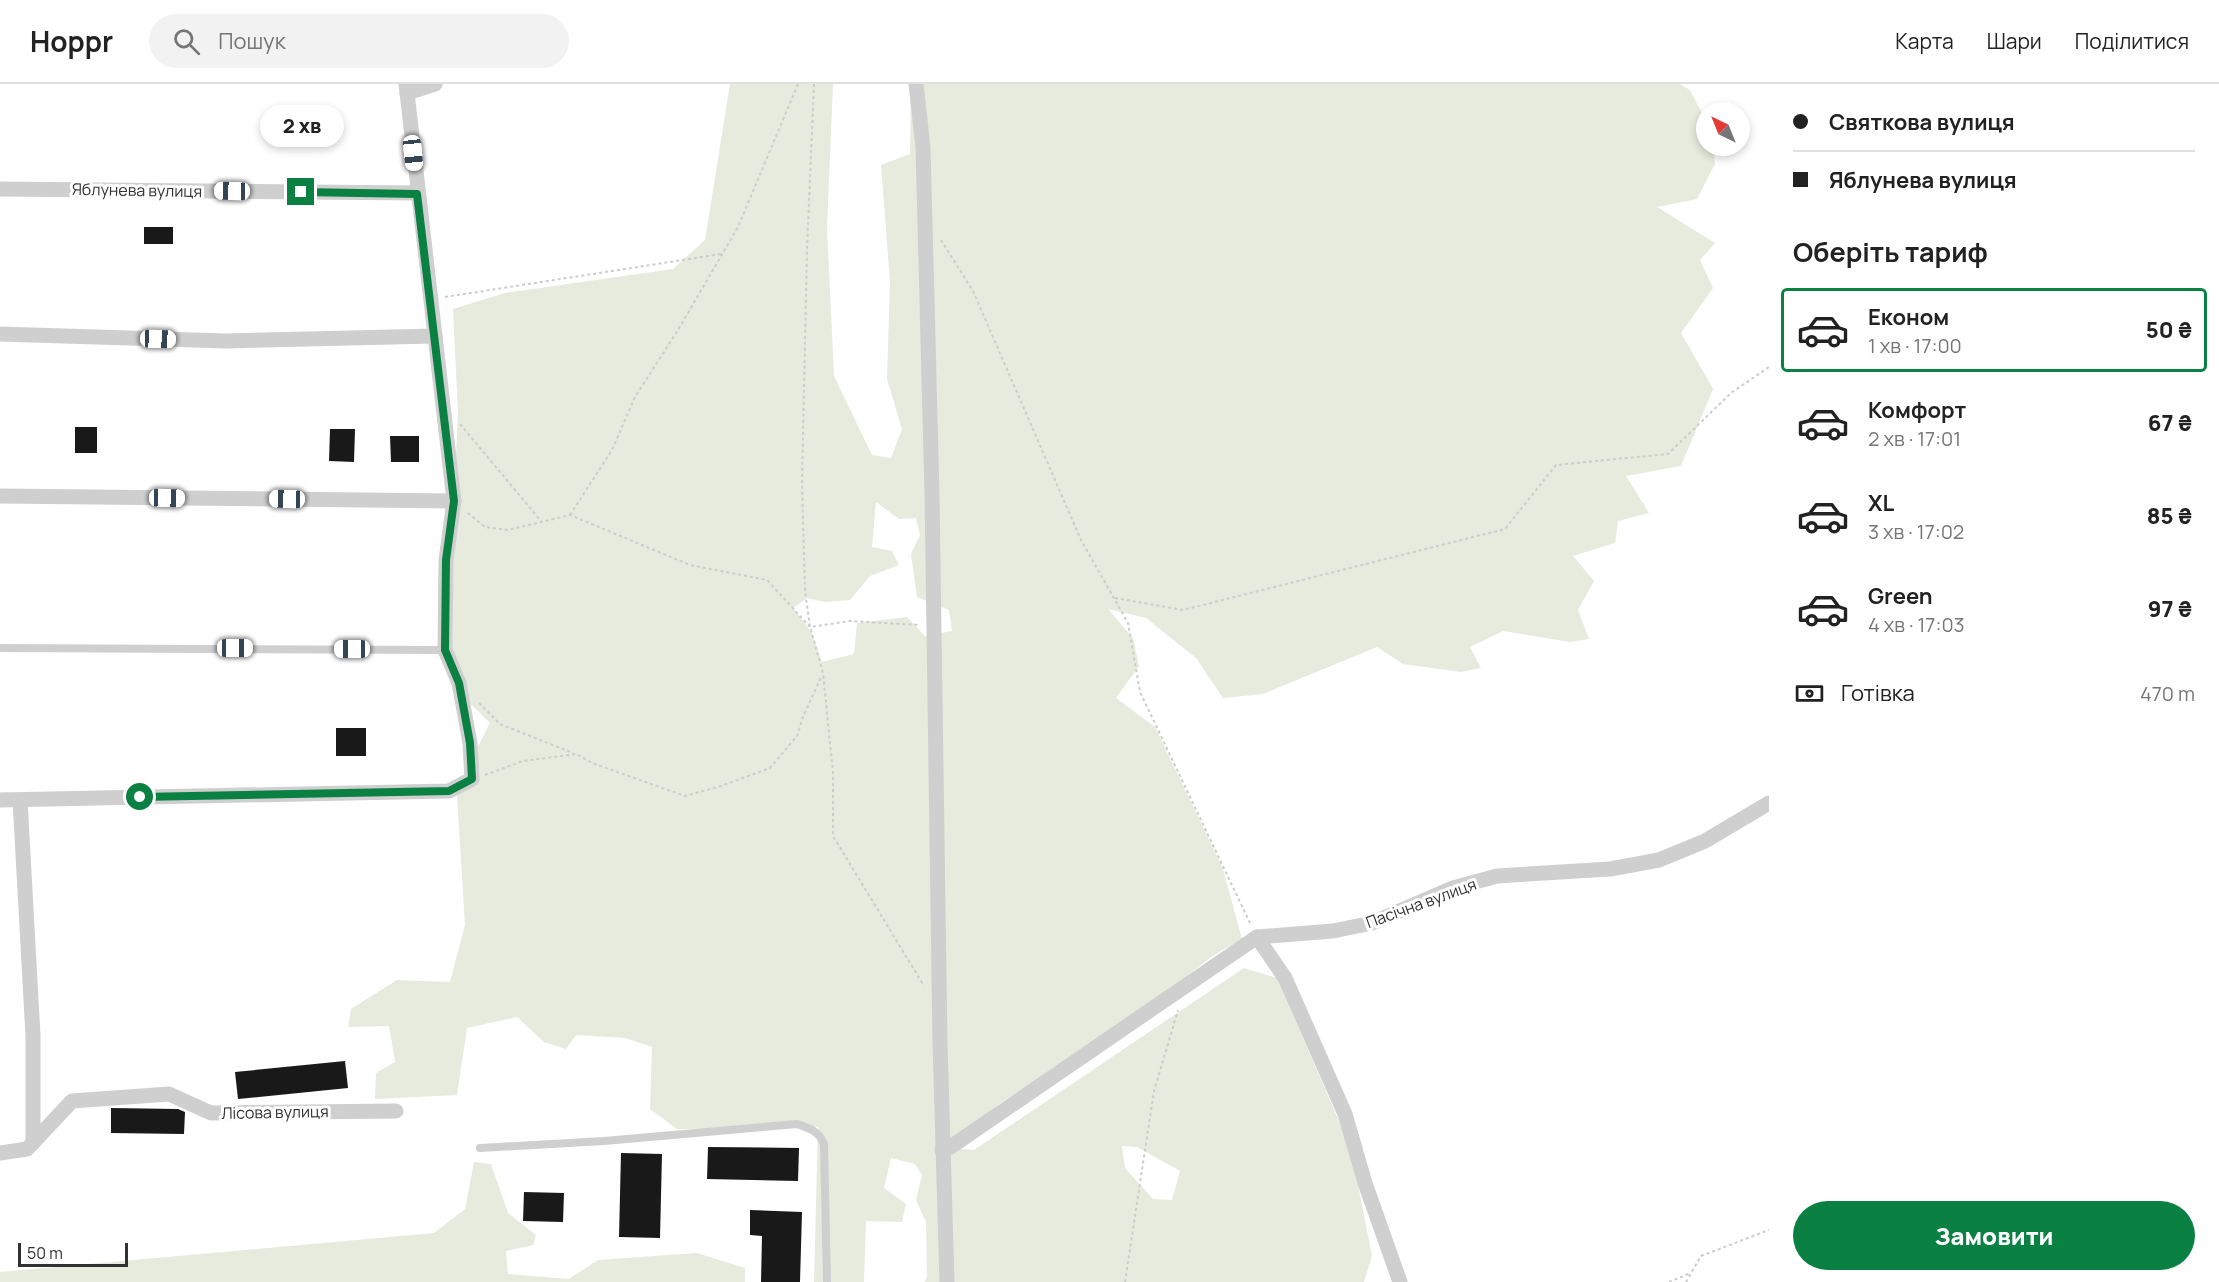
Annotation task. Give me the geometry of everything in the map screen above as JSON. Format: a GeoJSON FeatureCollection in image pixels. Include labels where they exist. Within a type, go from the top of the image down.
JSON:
{"type":"FeatureCollection","features":[{"type":"Feature","properties":{"kind":"street"},"geometry":{"type":"LineString","coordinates":[[0,800],[449,791],[472,779],[470,743],[459,683],[445,650],[446,560],[454,501],[406,89],[435,84]]}},
{"type":"Feature","properties":{"kind":"street"},"geometry":{"type":"LineString","coordinates":[[916,84],[923,147],[925,215],[942,1150],[947,1282]]}},
{"type":"Feature","properties":{"kind":"street","name":"Яблунева вулиця"},"geometry":{"type":"LineString","coordinates":[[0,189],[417,194]]}},
{"type":"Feature","properties":{"kind":"street"},"geometry":{"type":"LineString","coordinates":[[0,334],[226,341],[435,336]]}},
{"type":"Feature","properties":{"kind":"street"},"geometry":{"type":"LineString","coordinates":[[0,496],[454,501]]}},
{"type":"Feature","properties":{"kind":"street"},"geometry":{"type":"LineString","coordinates":[[20,800],[33,1036],[33,1143]]}},
{"type":"Feature","properties":{"kind":"street","name":"Пасічна вулиця"},"geometry":{"type":"LineString","coordinates":[[942,1150],[949,1148],[1257,938],[1333,931],[1372,923],[1453,888],[1497,876],[1610,869],[1659,860],[1705,841],[1769,803]]}},
{"type":"Feature","properties":{"kind":"street"},"geometry":{"type":"LineString","coordinates":[[1257,938],[1285,978],[1345,1114],[1365,1183],[1400,1282]]}},
{"type":"Feature","properties":{"kind":"street","name":"Лісова вулиця"},"geometry":{"type":"LineString","coordinates":[[0,1153],[27,1149],[72,1101],[169,1094],[211,1113],[396,1110]]}},
{"type":"Feature","properties":{"kind":"lane"},"geometry":{"type":"LineString","coordinates":[[0,648],[445,650]]}},
{"type":"Feature","properties":{"kind":"lane"},"geometry":{"type":"LineString","coordinates":[[480,1148],[604,1141],[797,1124],[811,1128],[821,1137],[824,1144],[827,1282]]}},
{"type":"Feature","properties":{"kind":"path"},"geometry":{"type":"LineString","coordinates":[[570,515],[612,450],[635,397],[678,330],[738,227],[798,84]]}},
{"type":"Feature","properties":{"kind":"path"},"geometry":{"type":"LineString","coordinates":[[814,84],[807,249],[802,483],[804,591],[810,627],[823,673],[833,773],[833,836],[922,982]]}},
{"type":"Feature","properties":{"kind":"path"},"geometry":{"type":"LineString","coordinates":[[925,215],[973,291],[1082,540],[1128,623],[1140,692],[1222,869],[1257,938]]}},
{"type":"Feature","properties":{"kind":"path"},"geometry":{"type":"LineString","coordinates":[[431,299],[722,253]]}},
{"type":"Feature","properties":{"kind":"path"},"geometry":{"type":"LineString","coordinates":[[1115,598],[1183,610],[1505,529],[1556,465],[1668,454],[1731,393],[1769,368]]}},
{"type":"Feature","properties":{"kind":"path"},"geometry":{"type":"LineString","coordinates":[[458,422],[542,522]]}},
{"type":"Feature","properties":{"kind":"path"},"geometry":{"type":"LineString","coordinates":[[454,501],[485,527],[508,530],[570,515],[690,565],[767,580],[810,627]]}},
{"type":"Feature","properties":{"kind":"path"},"geometry":{"type":"LineString","coordinates":[[810,627],[850,621],[934,626]]}},
{"type":"Feature","properties":{"kind":"path"},"geometry":{"type":"LineString","coordinates":[[459,683],[500,724],[576,754],[592,763],[685,796],[770,768],[797,736],[823,673]]}},
{"type":"Feature","properties":{"kind":"path"},"geometry":{"type":"LineString","coordinates":[[472,779],[522,761],[576,754]]}},
{"type":"Feature","properties":{"kind":"path"},"geometry":{"type":"LineString","coordinates":[[1125,1282],[1154,1091],[1185,987]]}},
{"type":"Feature","properties":{"kind":"path"},"geometry":{"type":"LineString","coordinates":[[1686,1282],[1701,1257],[1769,1230]]}},
{"type":"Feature","properties":{"kind":"path"},"geometry":{"type":"LineString","coordinates":[[1669,1282],[1691,1273]]}},
{"type":"Feature","properties":{"kind":"shaded area"},"geometry":{"type":"Polygon","coordinates":[[[730,84],[833,84],[827,228],[834,376],[872,455],[891,458],[902,429],[887,379],[890,282],[881,165],[910,154],[911,84],[1680,84],[1690,90],[1696,102],[1696,156],[1714,156],[1715,164],[1697,199],[1657,207],[1715,243],[1700,260],[1713,288],[1681,333],[1713,389],[1681,466],[1626,476],[1649,513],[1618,521],[1615,543],[1573,556],[1594,581],[1578,610],[1589,639],[1570,642],[1503,631],[1470,647],[1481,668],[1461,672],[1403,664],[1377,647],[1263,694],[1223,698],[1196,658],[1146,618],[1108,609],[1133,638],[1139,666],[1116,698],[1155,727],[1223,869],[1242,939],[1211,957],[1140,1013],[999,1104],[941,1151],[949,1148],[974,1150],[1244,968],[1277,978],[1351,1149],[1372,1256],[1364,1282],[925,1282],[927,1276],[926,1222],[916,1200],[922,1175],[915,1164],[891,1158],[884,1188],[906,1204],[902,1222],[866,1221],[864,1282],[814,1282],[818,1127],[677,1129],[650,1109],[652,1047],[625,1038],[576,1035],[566,1049],[544,1042],[517,1017],[467,1028],[457,1095],[375,1099],[376,1073],[395,1062],[389,1026],[348,1027],[351,1009],[397,980],[450,982],[465,925],[457,795],[468,766],[490,723],[452,686],[454,501],[458,412],[453,309],[505,293],[673,269],[705,240],[730,84]],[[876,502],[872,547],[892,551],[899,565],[870,576],[850,600],[825,602],[807,598],[793,608],[812,633],[822,662],[854,654],[857,623],[907,617],[925,636],[952,631],[949,610],[917,597],[911,554],[920,535],[916,518],[899,519],[876,502]],[[1122,1146],[1125,1168],[1153,1199],[1172,1200],[1180,1171],[1137,1147],[1122,1146]]]}},
{"type":"Feature","properties":{"kind":"shaded area"},"geometry":{"type":"Polygon","coordinates":[[[474,1162],[491,1164],[508,1213],[536,1235],[533,1245],[506,1251],[508,1274],[569,1279],[598,1260],[697,1253],[745,1268],[745,1282],[0,1282],[0,1272],[434,1233],[465,1209],[474,1162]]]}},
{"type":"Feature","properties":{"kind":"building"},"geometry":{"type":"Polygon","coordinates":[[[144,227],[173,227],[173,244],[144,244],[144,227]]]}},
{"type":"Feature","properties":{"kind":"building"},"geometry":{"type":"Polygon","coordinates":[[[75,427],[97,427],[97,453],[75,453],[75,427]]]}},
{"type":"Feature","properties":{"kind":"building"},"geometry":{"type":"Polygon","coordinates":[[[330,429],[355,429],[354,462],[329,461],[330,429]]]}},
{"type":"Feature","properties":{"kind":"building"},"geometry":{"type":"Polygon","coordinates":[[[390,436],[419,436],[419,462],[391,462],[390,436]]]}},
{"type":"Feature","properties":{"kind":"building"},"geometry":{"type":"Polygon","coordinates":[[[336,728],[366,728],[366,756],[336,756],[336,728]]]}},
{"type":"Feature","properties":{"kind":"building"},"geometry":{"type":"Polygon","coordinates":[[[345,1061],[348,1088],[238,1099],[235,1072],[345,1061]]]}},
{"type":"Feature","properties":{"kind":"building"},"geometry":{"type":"Polygon","coordinates":[[[111,1108],[178,1109],[185,1112],[184,1134],[111,1133],[111,1108]]]}},
{"type":"Feature","properties":{"kind":"building"},"geometry":{"type":"Polygon","coordinates":[[[708,1147],[799,1148],[798,1181],[707,1179],[708,1147]]]}},
{"type":"Feature","properties":{"kind":"building"},"geometry":{"type":"Polygon","coordinates":[[[621,1153],[662,1154],[660,1238],[619,1237],[621,1153]]]}},
{"type":"Feature","properties":{"kind":"building"},"geometry":{"type":"Polygon","coordinates":[[[524,1192],[564,1193],[563,1222],[523,1221],[524,1192]]]}},
{"type":"Feature","properties":{"kind":"building"},"geometry":{"type":"Polygon","coordinates":[[[750,1210],[802,1212],[800,1282],[761,1282],[762,1236],[750,1235],[750,1210]]]}},
{"type":"Feature","properties":{"kind":"route"},"geometry":{"type":"LineString","coordinates":[[140,797],[449,791],[472,779],[470,743],[459,683],[445,650],[446,560],[454,501],[417,194],[301,192]]}}]}
